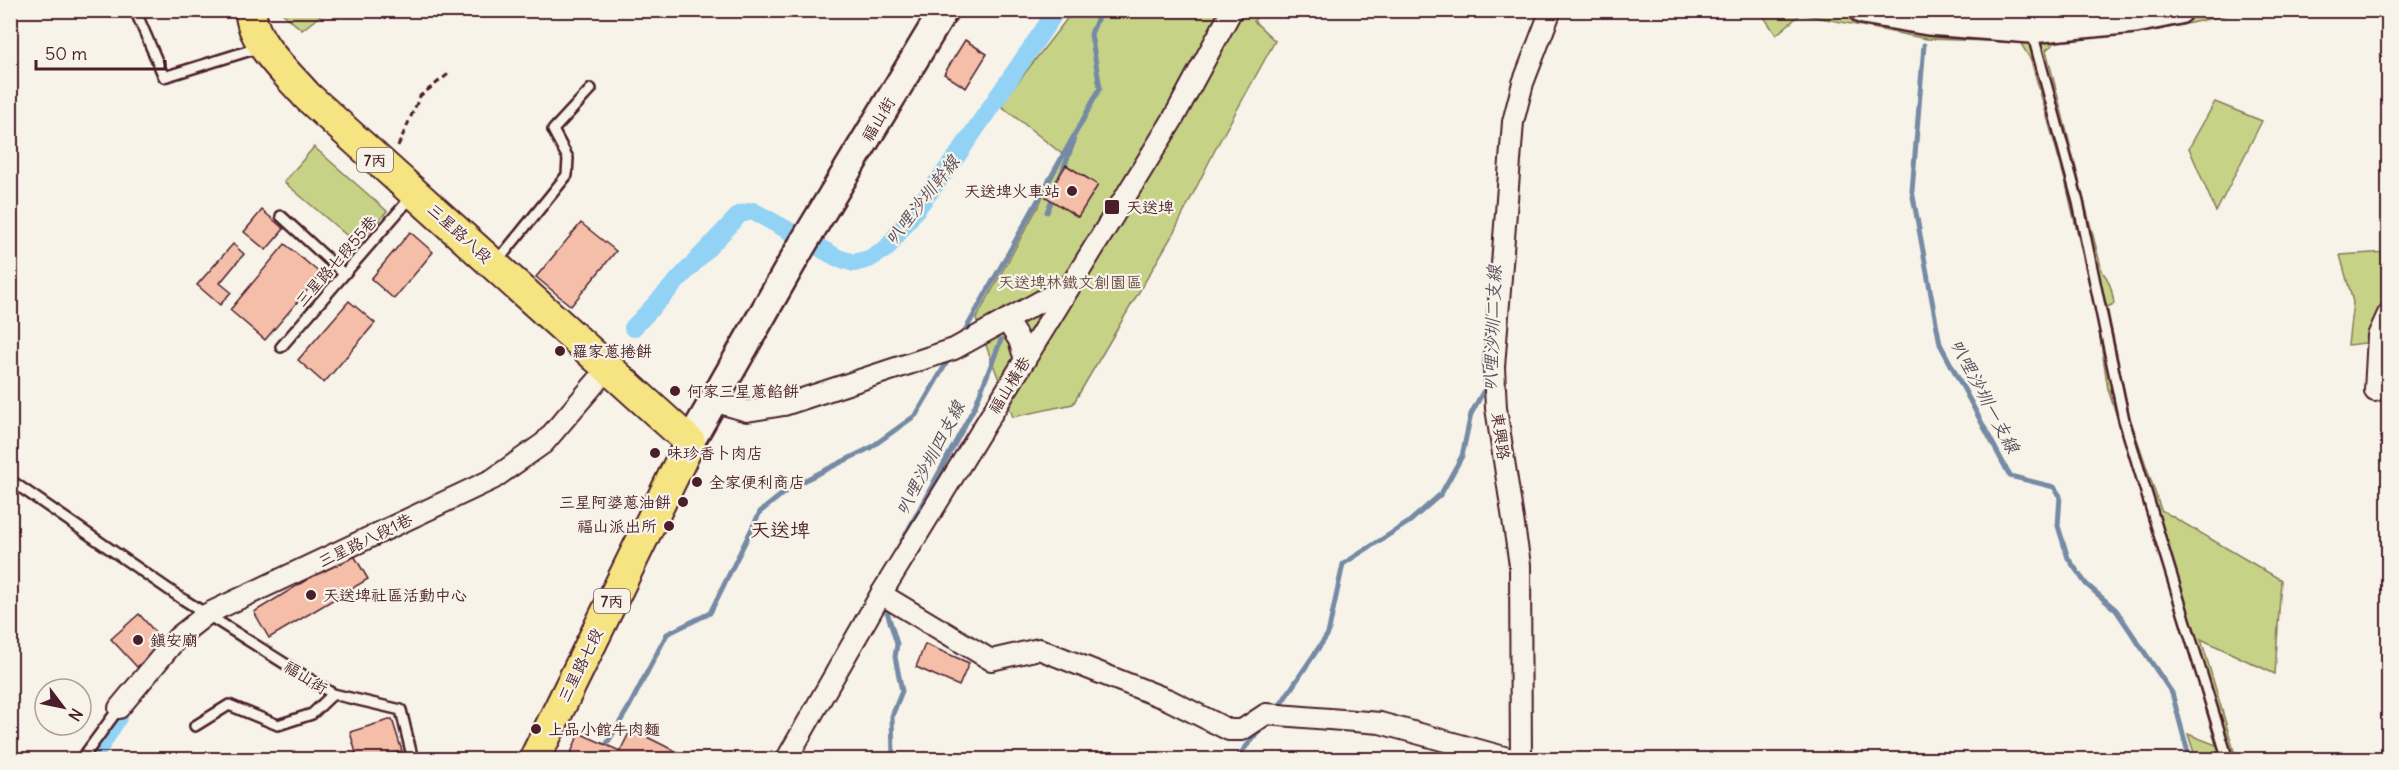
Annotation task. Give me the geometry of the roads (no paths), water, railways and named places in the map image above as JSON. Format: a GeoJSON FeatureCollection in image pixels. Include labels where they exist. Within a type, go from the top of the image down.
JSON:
{"type":"FeatureCollection","features":[{"type":"Feature","properties":{"kind":"main road","name":"三星路八段"},"geometry":{"type":"LineString","coordinates":[[248,13],[263,46],[307,96],[385,169],[495,264],[690,442]]}},
{"type":"Feature","properties":{"kind":"main road","name":"三星路七段"},"geometry":{"type":"LineString","coordinates":[[534,759],[690,442]]}},
{"type":"Feature","properties":{"kind":"street","name":"福山街"},"geometry":{"type":"LineString","coordinates":[[690,442],[807,237],[944,10]]}},
{"type":"Feature","properties":{"kind":"street","name":"福山橫巷"},"geometry":{"type":"LineString","coordinates":[[786,759],[881,594],[1173,120],[1232,10]]}},
{"type":"Feature","properties":{"kind":"street","name":"東興路"},"geometry":{"type":"LineString","coordinates":[[1521,759],[1520,565],[1496,408],[1494,367],[1513,122],[1523,83],[1551,10]]}},
{"type":"Feature","properties":{"kind":"street"},"geometry":{"type":"LineString","coordinates":[[1863,10],[1928,21],[2031,29],[2135,19],[2180,10]]}},
{"type":"Feature","properties":{"kind":"street"},"geometry":{"type":"LineString","coordinates":[[713,401],[747,411],[784,405],[954,349],[1070,285]]}},
{"type":"Feature","properties":{"kind":"street"},"geometry":{"type":"LineString","coordinates":[[2375,391],[2378,336],[2388,314]]}},
{"type":"Feature","properties":{"kind":"street"},"geometry":{"type":"LineString","coordinates":[[1006,320],[1019,340],[1024,360]]}},
{"type":"Feature","properties":{"kind":"street","name":"三星路八段1巷"},"geometry":{"type":"LineString","coordinates":[[118,708],[178,637],[207,614],[493,479],[544,443],[609,367]]}},
{"type":"Feature","properties":{"kind":"street"},"geometry":{"type":"LineString","coordinates":[[881,594],[992,660],[1039,649],[1169,700],[1229,730],[1242,730],[1266,714],[1380,723],[1515,759]]}},
{"type":"Feature","properties":{"kind":"lane"},"geometry":{"type":"LineString","coordinates":[[135,10],[164,77],[263,46]]}},
{"type":"Feature","properties":{"kind":"lane"},"geometry":{"type":"LineString","coordinates":[[2031,29],[2078,202],[2124,420],[2229,759]]}},
{"type":"Feature","properties":{"kind":"lane"},"geometry":{"type":"LineString","coordinates":[[495,264],[567,175],[568,158],[554,130],[591,88]]}},
{"type":"Feature","properties":{"kind":"lane","name":"三星路七段55巷"},"geometry":{"type":"LineString","coordinates":[[281,348],[414,193]]}},
{"type":"Feature","properties":{"kind":"lane"},"geometry":{"type":"LineString","coordinates":[[280,216],[344,274]]}},
{"type":"Feature","properties":{"kind":"lane","name":"福山街"},"geometry":{"type":"LineString","coordinates":[[10,480],[207,614],[333,694],[401,710],[413,759]]}},
{"type":"Feature","properties":{"kind":"lane"},"geometry":{"type":"LineString","coordinates":[[195,726],[229,705],[278,725],[312,714],[333,694]]}},
{"type":"Feature","properties":{"kind":"lane"},"geometry":{"type":"LineString","coordinates":[[81,759],[118,708]]}},
{"type":"Feature","properties":{"kind":"waterway","name":"叭哩沙圳幹線"},"geometry":{"type":"LineString","coordinates":[[633,328],[740,214],[753,211],[838,258],[854,263],[869,259],[887,248],[957,156],[1057,10]]}},
{"type":"Feature","properties":{"kind":"waterway","name":"叭哩沙圳四支線"},"geometry":{"type":"LineString","coordinates":[[1079,127],[1100,88],[1091,34],[1101,10]]}},
{"type":"Feature","properties":{"kind":"waterway","name":"叭哩沙圳一支線"},"geometry":{"type":"LineString","coordinates":[[1924,45],[1912,191],[1940,344],[2010,476],[2054,487],[2060,496],[2058,526],[2068,558],[2086,584],[2116,610],[2172,693],[2190,760]]}},
{"type":"Feature","properties":{"kind":"waterway"},"geometry":{"type":"LineString","coordinates":[[966,329],[1080,125]]}},
{"type":"Feature","properties":{"kind":"waterway","name":"叭哩沙圳四支線"},"geometry":{"type":"LineString","coordinates":[[1061,175],[1074,141]]}},
{"type":"Feature","properties":{"kind":"waterway","name":"叭哩沙圳四支線"},"geometry":{"type":"LineString","coordinates":[[1047,212],[1054,195]]}},
{"type":"Feature","properties":{"kind":"waterway","name":"叭哩沙圳四支線"},"geometry":{"type":"LineString","coordinates":[[899,547],[975,406],[1001,340]]}},
{"type":"Feature","properties":{"kind":"waterway"},"geometry":{"type":"LineString","coordinates":[[597,760],[629,707],[667,634],[710,613],[760,512],[791,487],[870,448],[916,415],[947,362]]}},
{"type":"Feature","properties":{"kind":"waterway","name":"叭哩沙圳二支線"},"geometry":{"type":"LineString","coordinates":[[1276,711],[1328,634],[1343,564],[1409,522],[1441,494],[1462,456],[1471,414],[1483,392]]}},
{"type":"Feature","properties":{"kind":"waterway"},"geometry":{"type":"LineString","coordinates":[[884,602],[897,644],[895,657],[902,691],[892,716],[893,758],[901,760]]}},
{"type":"Feature","properties":{"kind":"waterway","name":"叭哩沙圳幹線"},"geometry":{"type":"LineString","coordinates":[[92,760],[119,716]]}},
{"type":"Feature","properties":{"kind":"waterway"},"geometry":{"type":"LineString","coordinates":[[1235,760],[1264,725]]}},
{"type":"Feature","properties":{"kind":"place","name":"天送埤火車站"},"geometry":{"type":"Point","coordinates":[1072,191]}},
{"type":"Feature","properties":{"kind":"place","name":"天送埤"},"geometry":{"type":"Point","coordinates":[1112,207]}},
{"type":"Feature","properties":{"kind":"place","name":"羅家蔥捲餅"},"geometry":{"type":"Point","coordinates":[560,351]}},
{"type":"Feature","properties":{"kind":"place","name":"何家三星蔥餡餅"},"geometry":{"type":"Point","coordinates":[675,391]}},
{"type":"Feature","properties":{"kind":"place","name":"味珍香卜肉店"},"geometry":{"type":"Point","coordinates":[655,453]}},
{"type":"Feature","properties":{"kind":"place","name":"全家便利商店"},"geometry":{"type":"Point","coordinates":[697,482]}},
{"type":"Feature","properties":{"kind":"place","name":"三星阿婆蔥油餅"},"geometry":{"type":"Point","coordinates":[683,502]}},
{"type":"Feature","properties":{"kind":"place","name":"福山派出所"},"geometry":{"type":"Point","coordinates":[669,526]}},
{"type":"Feature","properties":{"kind":"place","name":"天送埤社區活動中心"},"geometry":{"type":"Point","coordinates":[311,595]}},
{"type":"Feature","properties":{"kind":"place","name":"鎮安廟"},"geometry":{"type":"Point","coordinates":[138,640]}},
{"type":"Feature","properties":{"kind":"place","name":"上品小館牛肉麵"},"geometry":{"type":"Point","coordinates":[536,729]}},
{"type":"Feature","properties":{"kind":"district","name":"天送埤"},"geometry":{"type":"Point","coordinates":[780,529]}},
{"type":"Feature","properties":{"kind":"park label","name":"天送埤林鐵文創園區"},"geometry":{"type":"Point","coordinates":[1070,282]}}]}
